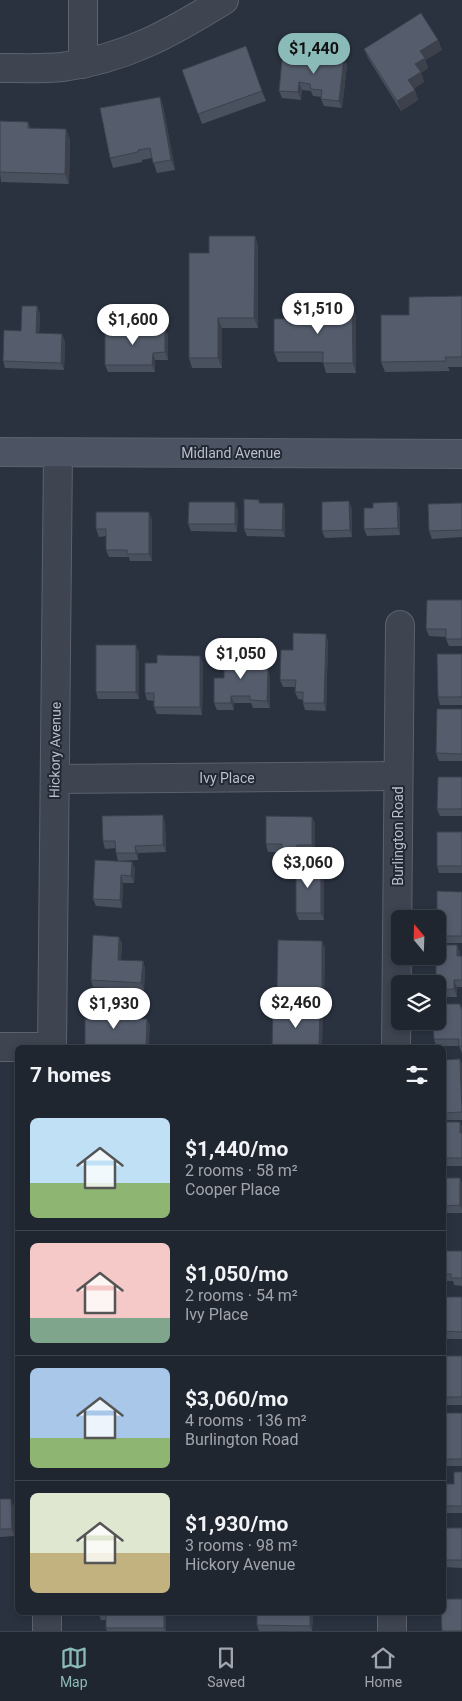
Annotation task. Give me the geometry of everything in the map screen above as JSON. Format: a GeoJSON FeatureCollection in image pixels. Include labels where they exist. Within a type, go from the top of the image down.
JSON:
{"type":"FeatureCollection","features":[{"type":"Feature","properties":{"kind":"street"},"geometry":{"type":"LineString","coordinates":[[82,64],[83,0]]}},
{"type":"Feature","properties":{"kind":"street"},"geometry":{"type":"LineString","coordinates":[[0,68],[59,67],[103,60],[145,45],[184,25],[224,0]]}},
{"type":"Feature","properties":{"kind":"street","name":"Midland Avenue"},"geometry":{"type":"LineString","coordinates":[[0,452],[462,454]]}},
{"type":"Feature","properties":{"kind":"street","name":"Hickory Avenue"},"geometry":{"type":"LineString","coordinates":[[52,1045],[58,453]]}},
{"type":"Feature","properties":{"kind":"street","name":"Burlington Road"},"geometry":{"type":"LineString","coordinates":[[396,1045],[400,625]]}},
{"type":"Feature","properties":{"kind":"street","name":"Ivy Place"},"geometry":{"type":"LineString","coordinates":[[55,779],[398,776]]}},
{"type":"Feature","properties":{"kind":"street"},"geometry":{"type":"LineString","coordinates":[[0,1047],[15,1047]]}},
{"type":"Feature","properties":{"kind":"street"},"geometry":{"type":"LineString","coordinates":[[47,1615],[47,1631]]}},
{"type":"Feature","properties":{"kind":"street"},"geometry":{"type":"LineString","coordinates":[[392,1615],[392,1631]]}},
{"type":"Feature","properties":{"kind":"building"},"geometry":{"type":"Polygon","coordinates":[[[421,13],[438,40],[420,51],[425,58],[415,64],[421,72],[408,80],[415,90],[397,101],[364,49],[421,13]]]}},
{"type":"Feature","properties":{"kind":"building"},"geometry":{"type":"Polygon","coordinates":[[[246,46],[262,91],[198,114],[182,70],[246,46]]]}},
{"type":"Feature","properties":{"kind":"building"},"geometry":{"type":"Polygon","coordinates":[[[301,53],[344,58],[339,101],[321,99],[322,90],[311,89],[310,84],[299,82],[298,92],[279,91],[282,60],[300,62],[301,53]]]}},
{"type":"Feature","properties":{"kind":"building"},"geometry":{"type":"Polygon","coordinates":[[[160,97],[171,160],[153,163],[150,148],[110,158],[100,108],[160,97]]]}},
{"type":"Feature","properties":{"kind":"building"},"geometry":{"type":"Polygon","coordinates":[[[0,121],[28,122],[28,128],[66,129],[65,174],[0,172],[0,121]]]}},
{"type":"Feature","properties":{"kind":"building"},"geometry":{"type":"Polygon","coordinates":[[[209,236],[255,236],[254,318],[218,318],[218,358],[189,358],[189,253],[209,253],[209,236]]]}},
{"type":"Feature","properties":{"kind":"building"},"geometry":{"type":"Polygon","coordinates":[[[462,296],[462,357],[445,357],[446,361],[381,362],[381,315],[409,315],[409,297],[462,296]]]}},
{"type":"Feature","properties":{"kind":"building"},"geometry":{"type":"Polygon","coordinates":[[[329,305],[352,305],[353,363],[323,363],[323,352],[274,352],[274,319],[329,318],[329,305]]]}},
{"type":"Feature","properties":{"kind":"building"},"geometry":{"type":"Polygon","coordinates":[[[22,306],[37,306],[36,333],[62,334],[61,363],[3,361],[4,330],[21,331],[22,306]]]}},
{"type":"Feature","properties":{"kind":"building"},"geometry":{"type":"Polygon","coordinates":[[[165,328],[165,352],[153,353],[152,365],[105,365],[105,329],[165,328]]]}},
{"type":"Feature","properties":{"kind":"building"},"geometry":{"type":"Polygon","coordinates":[[[244,499],[259,500],[259,503],[283,503],[282,530],[244,529],[244,499]]]}},
{"type":"Feature","properties":{"kind":"building"},"geometry":{"type":"Polygon","coordinates":[[[349,501],[350,530],[322,531],[322,502],[349,501]]]}},
{"type":"Feature","properties":{"kind":"building"},"geometry":{"type":"Polygon","coordinates":[[[189,502],[235,502],[235,524],[188,524],[189,502]]]}},
{"type":"Feature","properties":{"kind":"building"},"geometry":{"type":"Polygon","coordinates":[[[397,502],[398,528],[364,529],[364,508],[373,508],[373,503],[397,502]]]}},
{"type":"Feature","properties":{"kind":"building"},"geometry":{"type":"Polygon","coordinates":[[[462,503],[462,530],[429,531],[428,504],[462,503]]]}},
{"type":"Feature","properties":{"kind":"building"},"geometry":{"type":"Polygon","coordinates":[[[96,512],[149,512],[149,554],[127,554],[127,550],[106,550],[106,529],[96,529],[96,512]]]}},
{"type":"Feature","properties":{"kind":"building"},"geometry":{"type":"Polygon","coordinates":[[[427,600],[462,600],[462,639],[446,639],[446,629],[426,629],[427,600]]]}},
{"type":"Feature","properties":{"kind":"building"},"geometry":{"type":"Polygon","coordinates":[[[293,633],[326,634],[324,703],[303,703],[303,692],[295,692],[296,680],[280,680],[281,650],[293,650],[293,633]]]}},
{"type":"Feature","properties":{"kind":"building"},"geometry":{"type":"Polygon","coordinates":[[[96,645],[136,645],[136,692],[96,692],[96,645]]]}},
{"type":"Feature","properties":{"kind":"building"},"geometry":{"type":"Polygon","coordinates":[[[224,653],[252,653],[252,669],[268,669],[267,701],[250,700],[250,696],[231,696],[231,703],[214,703],[214,678],[224,678],[224,653]]]}},
{"type":"Feature","properties":{"kind":"building"},"geometry":{"type":"Polygon","coordinates":[[[437,654],[462,654],[462,697],[438,697],[437,654]]]}},
{"type":"Feature","properties":{"kind":"building"},"geometry":{"type":"Polygon","coordinates":[[[157,655],[200,656],[200,707],[154,707],[154,693],[145,693],[145,663],[157,663],[157,655]]]}},
{"type":"Feature","properties":{"kind":"building"},"geometry":{"type":"Polygon","coordinates":[[[437,709],[462,709],[462,754],[436,753],[437,709]]]}},
{"type":"Feature","properties":{"kind":"building"},"geometry":{"type":"Polygon","coordinates":[[[438,777],[462,777],[462,809],[437,809],[438,777]]]}},
{"type":"Feature","properties":{"kind":"building"},"geometry":{"type":"Polygon","coordinates":[[[163,815],[163,845],[135,846],[136,853],[116,853],[115,841],[103,841],[102,816],[163,815]]]}},
{"type":"Feature","properties":{"kind":"building"},"geometry":{"type":"Polygon","coordinates":[[[266,816],[312,817],[312,845],[297,845],[297,854],[282,854],[282,844],[266,844],[266,816]]]}},
{"type":"Feature","properties":{"kind":"building"},"geometry":{"type":"Polygon","coordinates":[[[437,832],[462,832],[462,866],[437,866],[437,832]]]}},
{"type":"Feature","properties":{"kind":"building"},"geometry":{"type":"Polygon","coordinates":[[[95,860],[132,862],[131,876],[121,875],[120,900],[93,899],[95,860]]]}},
{"type":"Feature","properties":{"kind":"building"},"geometry":{"type":"Polygon","coordinates":[[[296,865],[321,865],[321,913],[296,913],[296,865]]]}},
{"type":"Feature","properties":{"kind":"building"},"geometry":{"type":"Polygon","coordinates":[[[437,891],[462,892],[462,936],[446,936],[446,910],[437,910],[437,891]]]}},
{"type":"Feature","properties":{"kind":"building"},"geometry":{"type":"Polygon","coordinates":[[[93,935],[119,937],[118,960],[143,961],[141,983],[91,980],[93,935]]]}},
{"type":"Feature","properties":{"kind":"building"},"geometry":{"type":"Polygon","coordinates":[[[278,940],[322,941],[322,988],[277,988],[278,940]]]}},
{"type":"Feature","properties":{"kind":"building"},"geometry":{"type":"Polygon","coordinates":[[[446,945],[457,945],[457,956],[462,956],[462,980],[454,980],[454,989],[446,990],[446,975],[436,975],[436,965],[446,965],[446,945]]]}},
{"type":"Feature","properties":{"kind":"building"},"geometry":{"type":"Polygon","coordinates":[[[446,1004],[460,1004],[462,1009],[462,1046],[459,1046],[459,1039],[434,1039],[434,1030],[446,1030],[446,1004]]]}},
{"type":"Feature","properties":{"kind":"building"},"geometry":{"type":"Polygon","coordinates":[[[91,1008],[125,1009],[124,1018],[147,1019],[146,1045],[85,1045],[85,1019],[91,1019],[91,1008]]]}},
{"type":"Feature","properties":{"kind":"building"},"geometry":{"type":"Polygon","coordinates":[[[273,1010],[320,1011],[319,1045],[272,1045],[273,1010]]]}},
{"type":"Feature","properties":{"kind":"building"},"geometry":{"type":"Polygon","coordinates":[[[460,1059],[462,1112],[446,1113],[446,1060],[460,1059]]]}},
{"type":"Feature","properties":{"kind":"building"},"geometry":{"type":"Polygon","coordinates":[[[446,1122],[460,1122],[462,1158],[446,1158],[446,1122]]]}},
{"type":"Feature","properties":{"kind":"building"},"geometry":{"type":"Polygon","coordinates":[[[446,1178],[460,1178],[460,1205],[446,1206],[446,1178]]]}},
{"type":"Feature","properties":{"kind":"building"},"geometry":{"type":"Polygon","coordinates":[[[446,1251],[462,1251],[462,1278],[451,1278],[451,1274],[446,1274],[446,1251]]]}},
{"type":"Feature","properties":{"kind":"building"},"geometry":{"type":"Polygon","coordinates":[[[446,1297],[462,1297],[462,1332],[446,1331],[446,1297]]]}},
{"type":"Feature","properties":{"kind":"building"},"geometry":{"type":"Polygon","coordinates":[[[446,1356],[462,1356],[462,1397],[446,1397],[446,1356]]]}},
{"type":"Feature","properties":{"kind":"building"},"geometry":{"type":"Polygon","coordinates":[[[446,1413],[462,1413],[462,1459],[446,1459],[446,1413]]]}},
{"type":"Feature","properties":{"kind":"building"},"geometry":{"type":"Polygon","coordinates":[[[454,1472],[462,1472],[462,1506],[446,1506],[446,1484],[454,1484],[454,1472]]]}},
{"type":"Feature","properties":{"kind":"building"},"geometry":{"type":"Polygon","coordinates":[[[0,1499],[11,1499],[12,1529],[0,1529],[0,1499]]]}},
{"type":"Feature","properties":{"kind":"building"},"geometry":{"type":"Polygon","coordinates":[[[446,1528],[462,1528],[462,1560],[446,1560],[446,1528]]]}},
{"type":"Feature","properties":{"kind":"building"},"geometry":{"type":"Polygon","coordinates":[[[446,1599],[462,1599],[462,1631],[442,1631],[441,1615],[446,1615],[446,1599]]]}},
{"type":"Feature","properties":{"kind":"building"},"geometry":{"type":"Polygon","coordinates":[[[106,1615],[164,1615],[164,1628],[106,1628],[106,1615]]]}},
{"type":"Feature","properties":{"kind":"building"},"geometry":{"type":"Polygon","coordinates":[[[257,1615],[310,1615],[310,1626],[257,1625],[257,1615]]]}}]}
